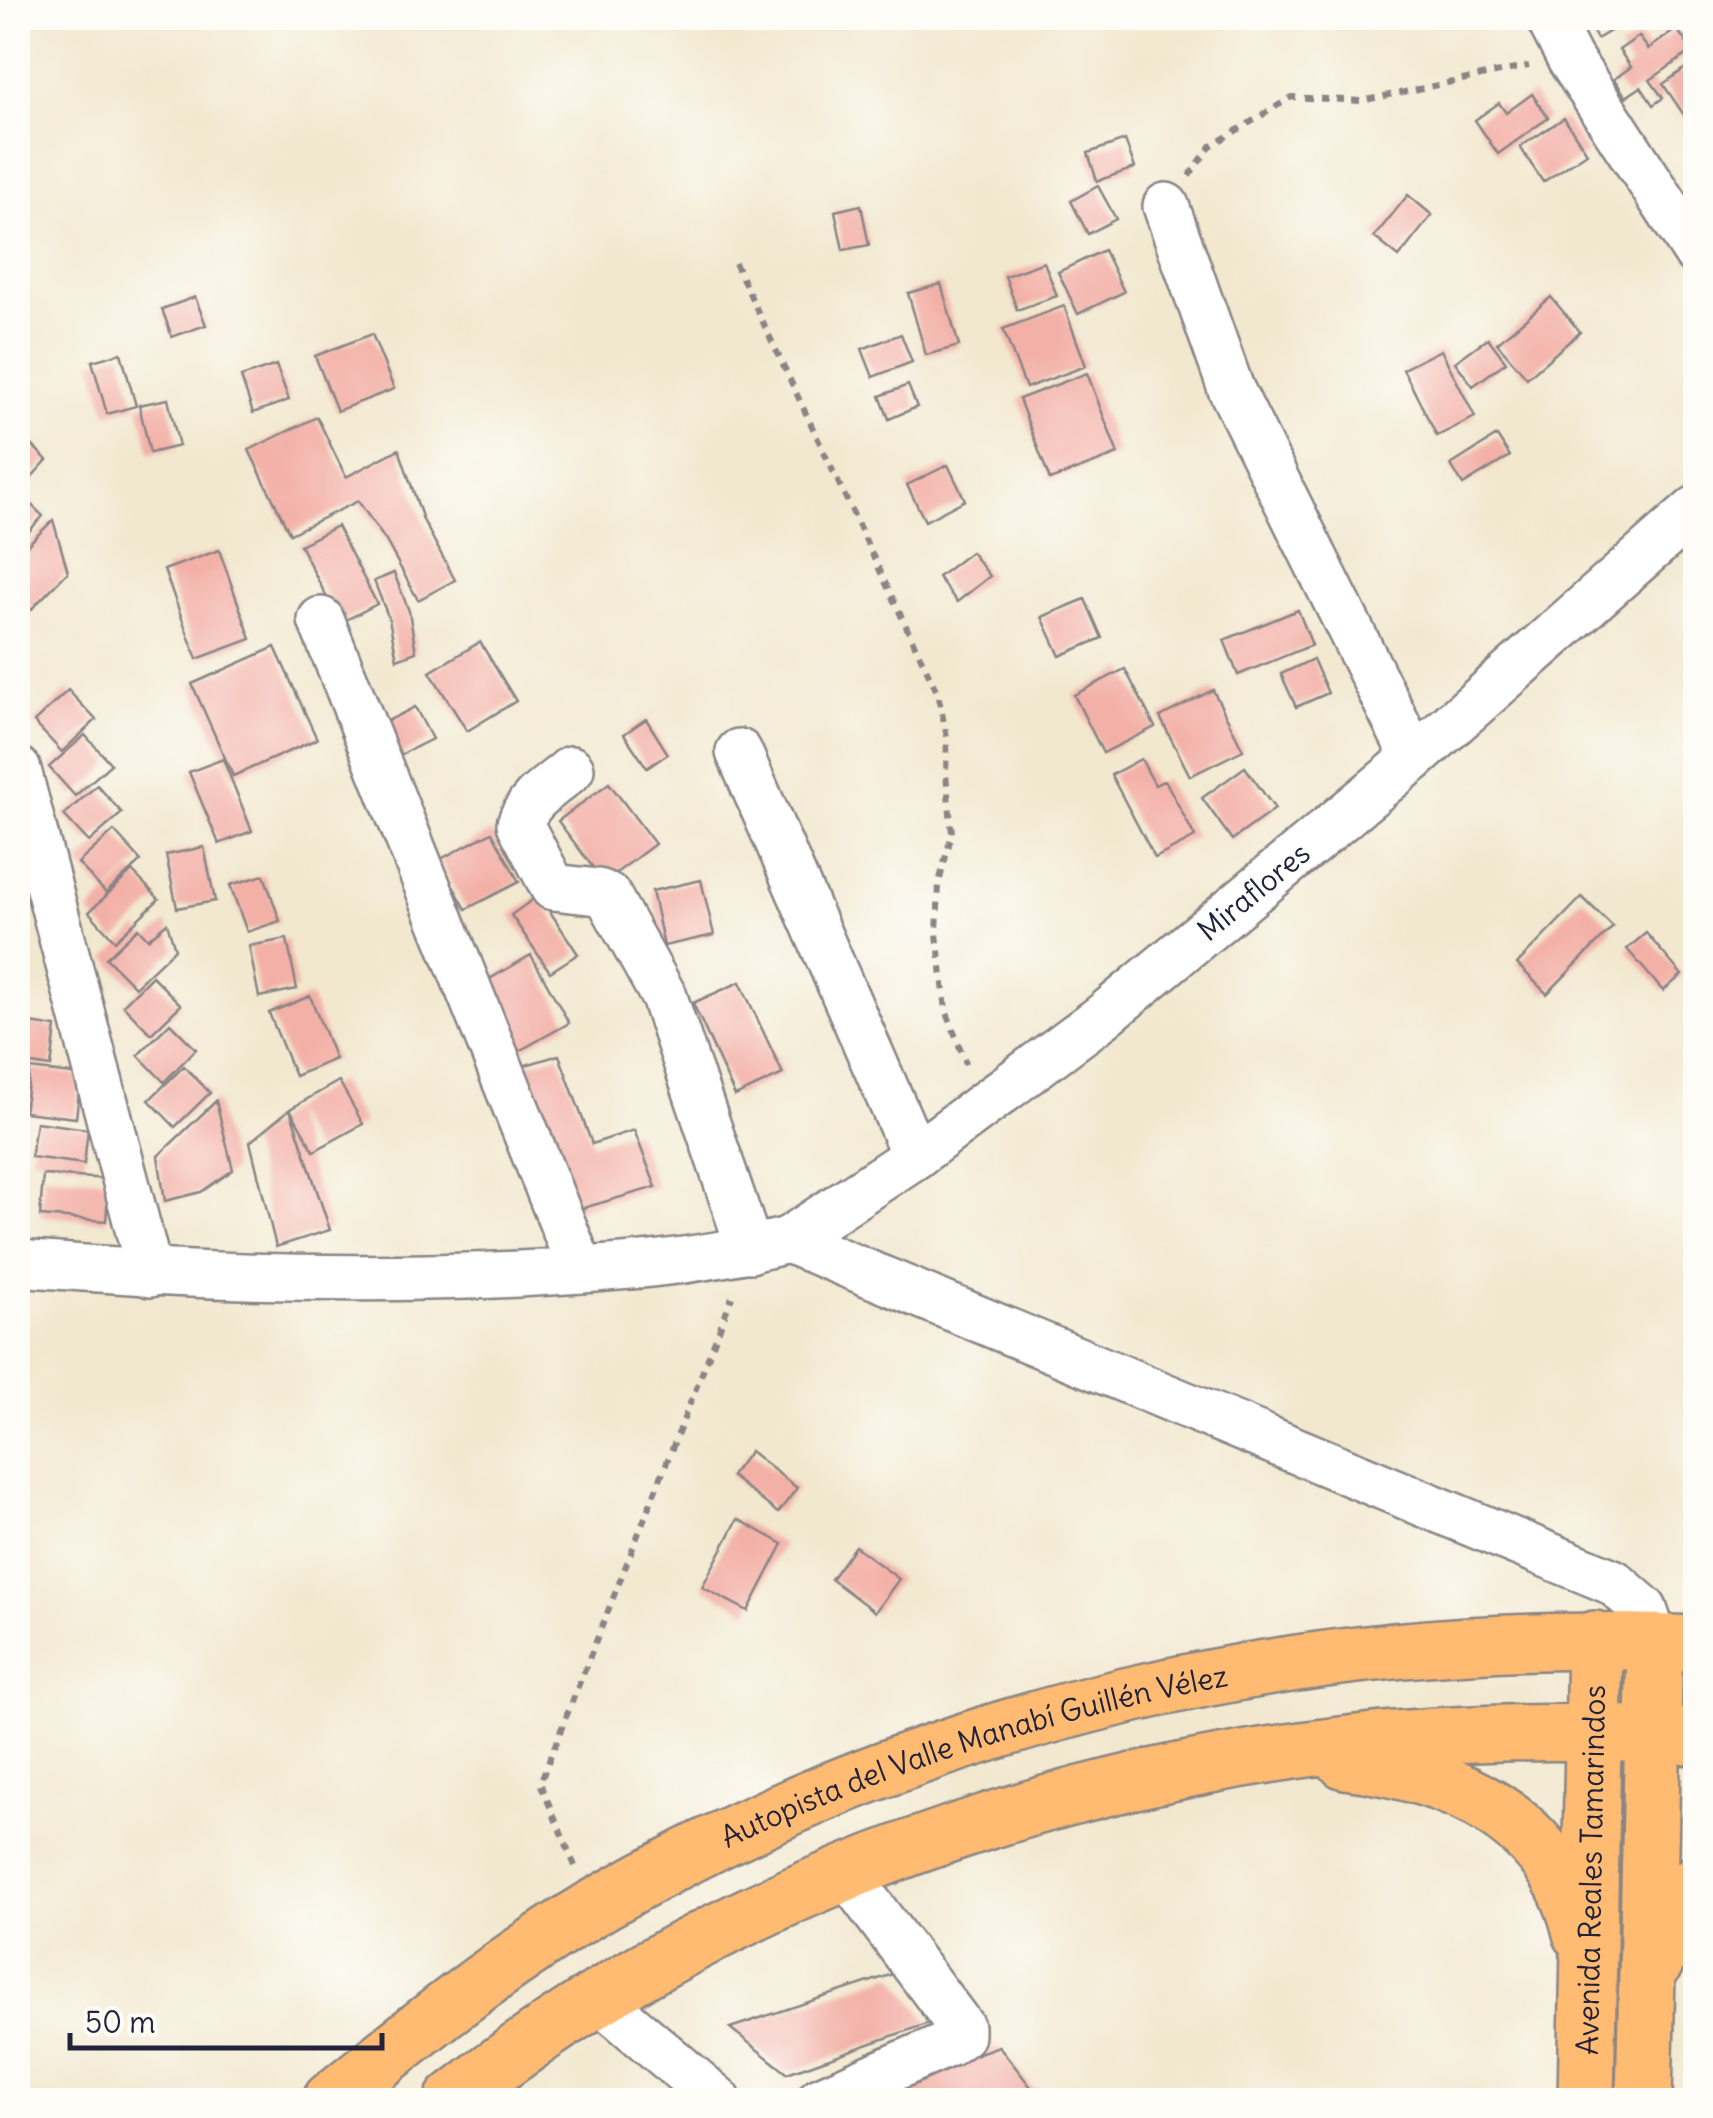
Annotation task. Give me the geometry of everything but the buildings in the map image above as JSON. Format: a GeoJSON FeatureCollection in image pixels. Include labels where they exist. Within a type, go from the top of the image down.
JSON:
{"type":"FeatureCollection","features":[{"type":"Feature","properties":{"kind":"main road","name":"Autopista del Valle Manabí Guillén Vélez"},"geometry":{"type":"LineString","coordinates":[[331,2100],[506,1964],[593,1908],[682,1860],[890,1767],[1066,1713],[1232,1674],[1446,1647],[1595,1639],[1675,1643]]}},
{"type":"Feature","properties":{"kind":"main road","name":"Avenida Reales Tamarindos"},"geometry":{"type":"LineString","coordinates":[[1586,2100],[1595,1639]]}},
{"type":"Feature","properties":{"kind":"main road","name":"Avenida Reales Tamarindos"},"geometry":{"type":"LineString","coordinates":[[1644,2100],[1646,1993],[1675,1736],[1675,1643]]}},
{"type":"Feature","properties":{"kind":"main road"},"geometry":{"type":"LineString","coordinates":[[453,2100],[492,2068],[599,1999],[726,1928],[846,1873],[971,1828],[1197,1768],[1347,1744],[1592,1731],[1675,1736]]}},
{"type":"Feature","properties":{"kind":"main road"},"geometry":{"type":"LineString","coordinates":[[1268,1756],[1349,1761],[1400,1770],[1448,1785],[1489,1805],[1522,1829],[1568,1889],[1589,1971]]}},
{"type":"Feature","properties":{"kind":"main road"},"geometry":{"type":"LineString","coordinates":[[1646,1993],[1668,1927],[1696,1883]]}},
{"type":"Feature","properties":{"kind":"street"},"geometry":{"type":"LineString","coordinates":[[1549,18],[1570,60],[1696,252]]}},
{"type":"Feature","properties":{"kind":"street"},"geometry":{"type":"LineString","coordinates":[[1166,206],[1232,389],[1414,758]]}},
{"type":"Feature","properties":{"kind":"street","name":"Miraflores"},"geometry":{"type":"LineString","coordinates":[[769,1245],[915,1156],[1102,1017],[1414,758],[1696,509]]}},
{"type":"Feature","properties":{"kind":"street"},"geometry":{"type":"LineString","coordinates":[[321,620],[581,1270]]}},
{"type":"Feature","properties":{"kind":"street"},"geometry":{"type":"LineString","coordinates":[[739,752],[915,1156]]}},
{"type":"Feature","properties":{"kind":"street"},"geometry":{"type":"LineString","coordinates":[[571,768],[539,792],[524,811],[520,824],[552,887],[608,896],[664,997],[769,1245]]}},
{"type":"Feature","properties":{"kind":"street"},"geometry":{"type":"LineString","coordinates":[[18,770],[150,1274]]}},
{"type":"Feature","properties":{"kind":"street"},"geometry":{"type":"LineString","coordinates":[[18,1263],[282,1280],[412,1279],[670,1263],[769,1245],[1612,1582],[1644,1608],[1675,1643]]}},
{"type":"Feature","properties":{"kind":"street"},"geometry":{"type":"LineString","coordinates":[[820,2100],[960,2036],[961,2027],[846,1873]]}},
{"type":"Feature","properties":{"kind":"street"},"geometry":{"type":"LineString","coordinates":[[599,1999],[718,2100]]}},
{"type":"Feature","properties":{"kind":"path"},"geometry":{"type":"LineString","coordinates":[[1166,206],[1212,146],[1292,96],[1361,101],[1570,60]]}},
{"type":"Feature","properties":{"kind":"path"},"geometry":{"type":"LineString","coordinates":[[736,262],[938,694],[947,736],[952,833],[938,883],[936,934],[946,1010],[957,1045],[986,1106]]}},
{"type":"Feature","properties":{"kind":"path"},"geometry":{"type":"LineString","coordinates":[[593,1908],[540,1783],[769,1245]]}}]}
